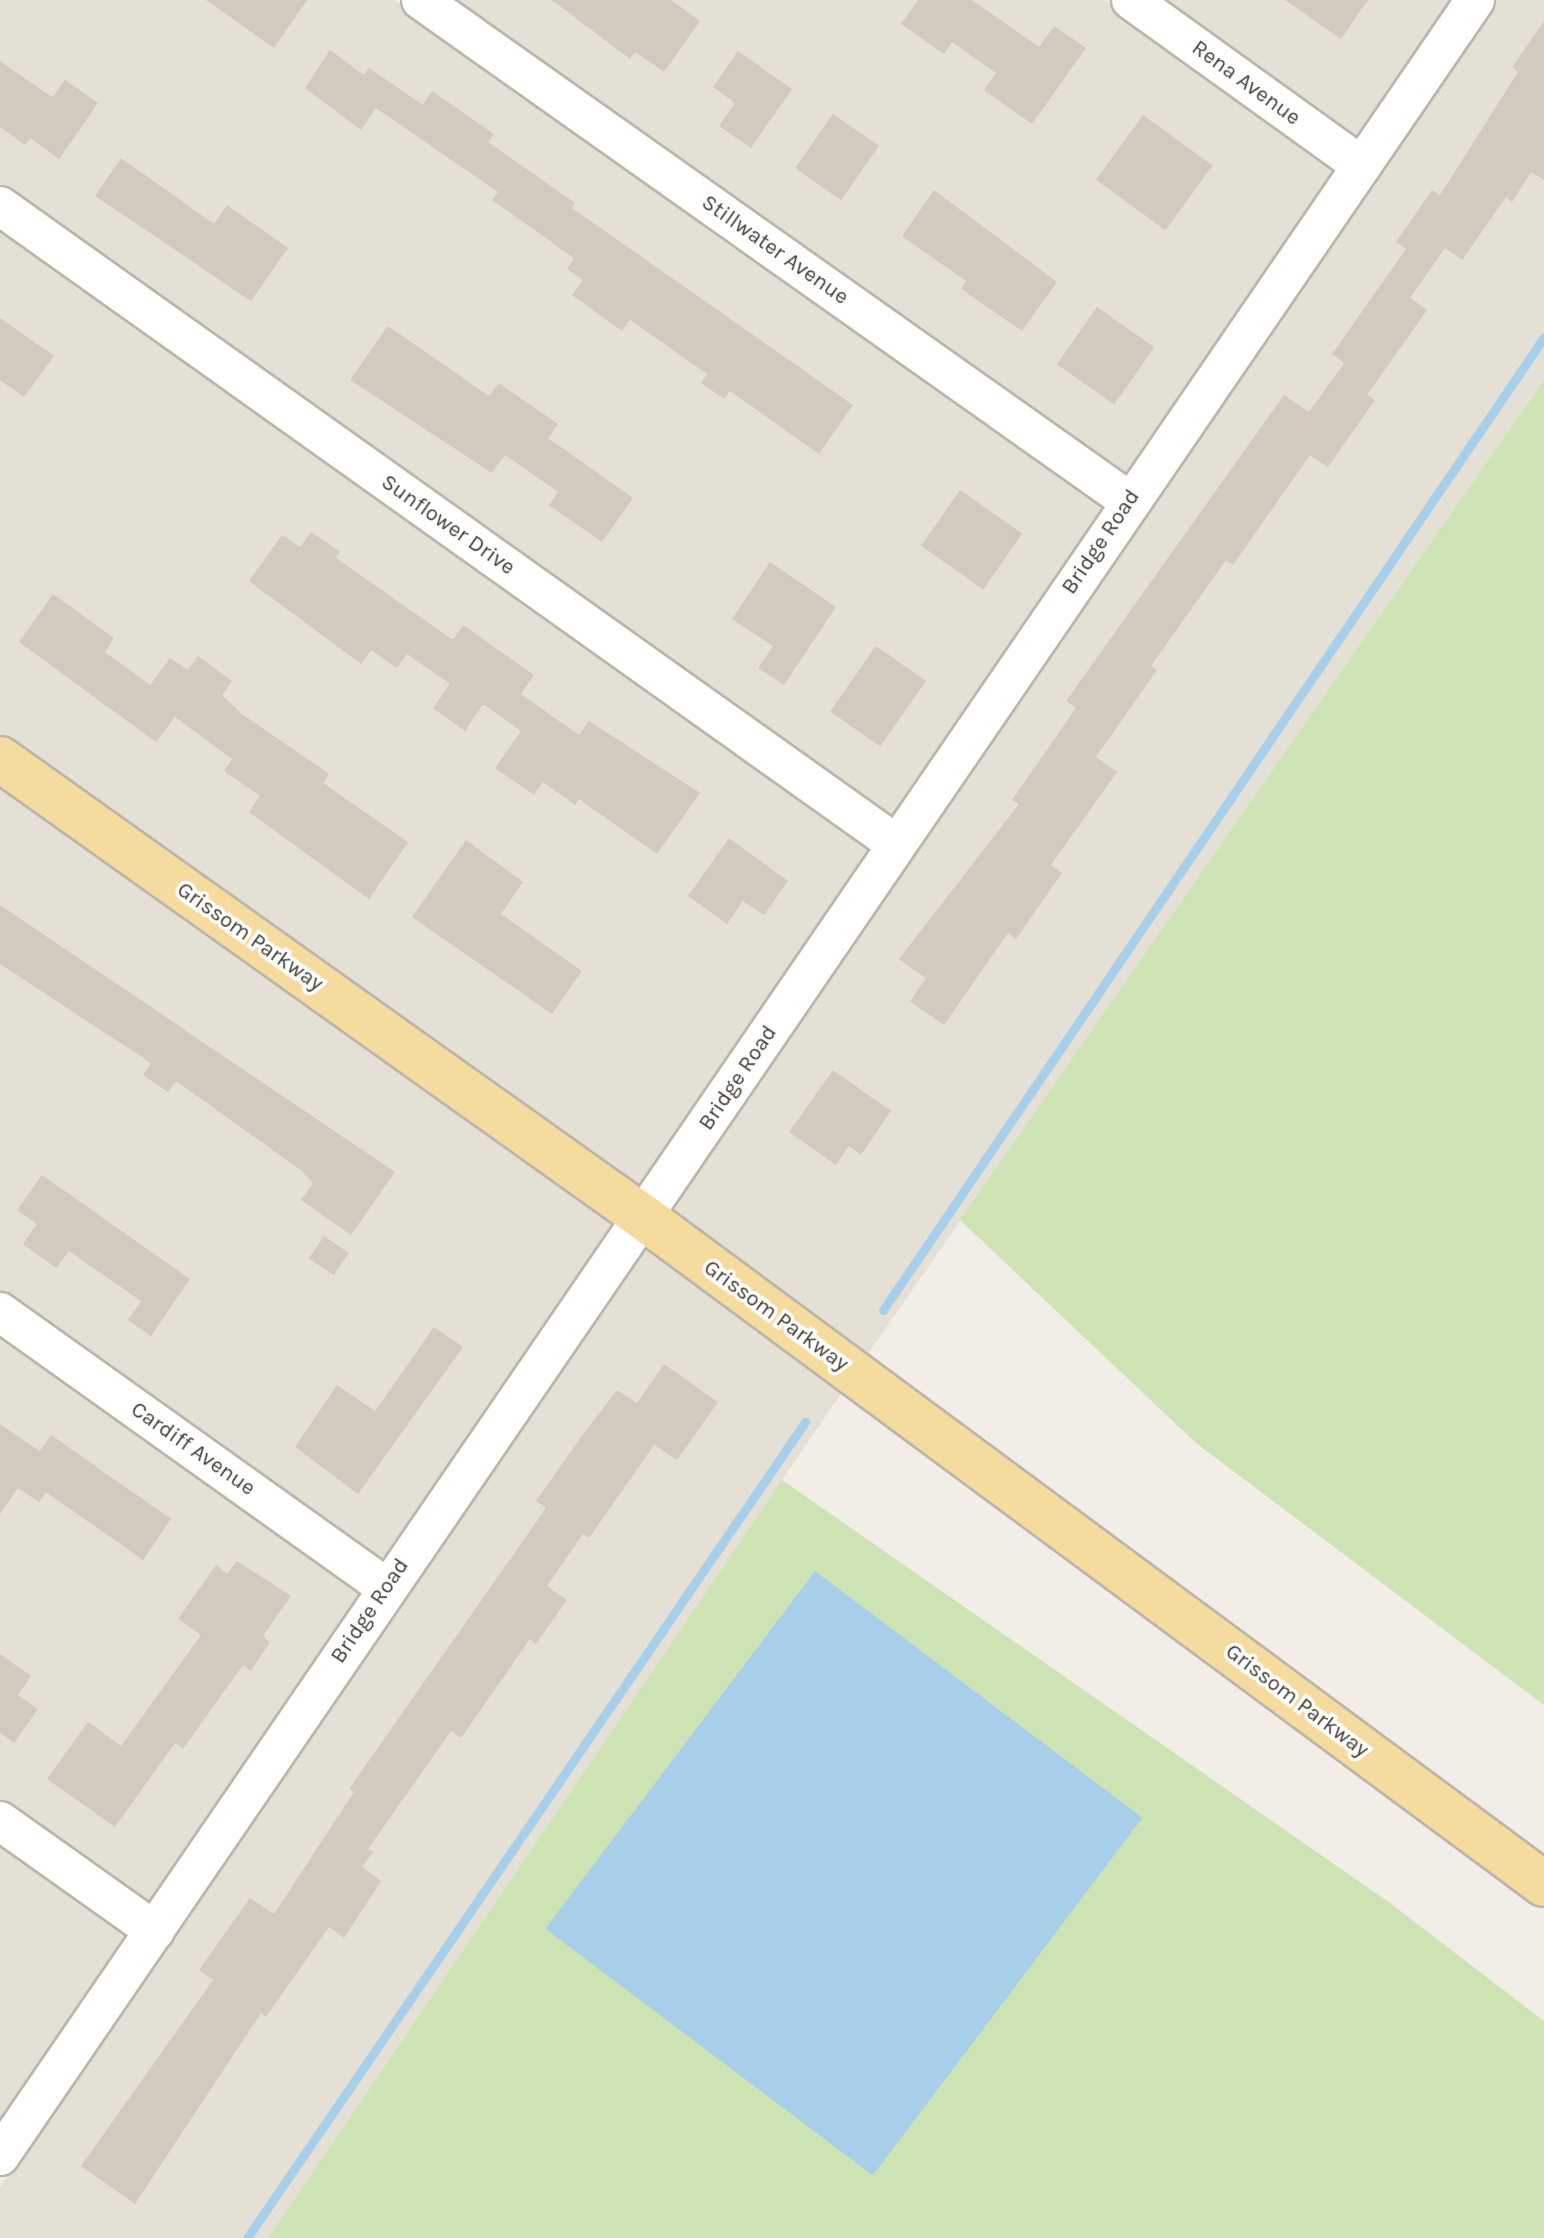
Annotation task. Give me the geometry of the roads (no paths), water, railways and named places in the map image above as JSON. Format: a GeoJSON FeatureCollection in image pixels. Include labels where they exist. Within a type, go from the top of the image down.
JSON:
{"type":"FeatureCollection","features":[{"type":"Feature","properties":{"kind":"main road","name":"Grissom Parkway"},"geometry":{"type":"LineString","coordinates":[[0,759],[643,1217],[1544,1884]]}},
{"type":"Feature","properties":{"kind":"street","name":"Stillwater Avenue"},"geometry":{"type":"LineString","coordinates":[[421,0],[1129,501]]}},
{"type":"Feature","properties":{"kind":"street","name":"Rena Avenue"},"geometry":{"type":"LineString","coordinates":[[1131,0],[1362,166]]}},
{"type":"Feature","properties":{"kind":"street","name":"Bridge Road"},"geometry":{"type":"LineString","coordinates":[[0,2156],[386,1587],[643,1217],[1129,501],[1475,0]]}},
{"type":"Feature","properties":{"kind":"street","name":"Sunflower Drive"},"geometry":{"type":"LineString","coordinates":[[0,206],[896,844]]}},
{"type":"Feature","properties":{"kind":"street","name":"Cardiff Avenue"},"geometry":{"type":"LineString","coordinates":[[0,1312],[386,1587]]}},
{"type":"Feature","properties":{"kind":"street"},"geometry":{"type":"LineString","coordinates":[[0,1821],[155,1931]]}},
{"type":"Feature","properties":{"kind":"water"},"geometry":{"type":"Polygon","coordinates":[[[815,1571],[1142,1818],[873,2176],[545,1929],[815,1571]]]}},
{"type":"Feature","properties":{"kind":"waterway"},"geometry":{"type":"LineString","coordinates":[[883,1310],[1544,337]]}},
{"type":"Feature","properties":{"kind":"waterway"},"geometry":{"type":"LineString","coordinates":[[247,2238],[805,1422]]}}]}
